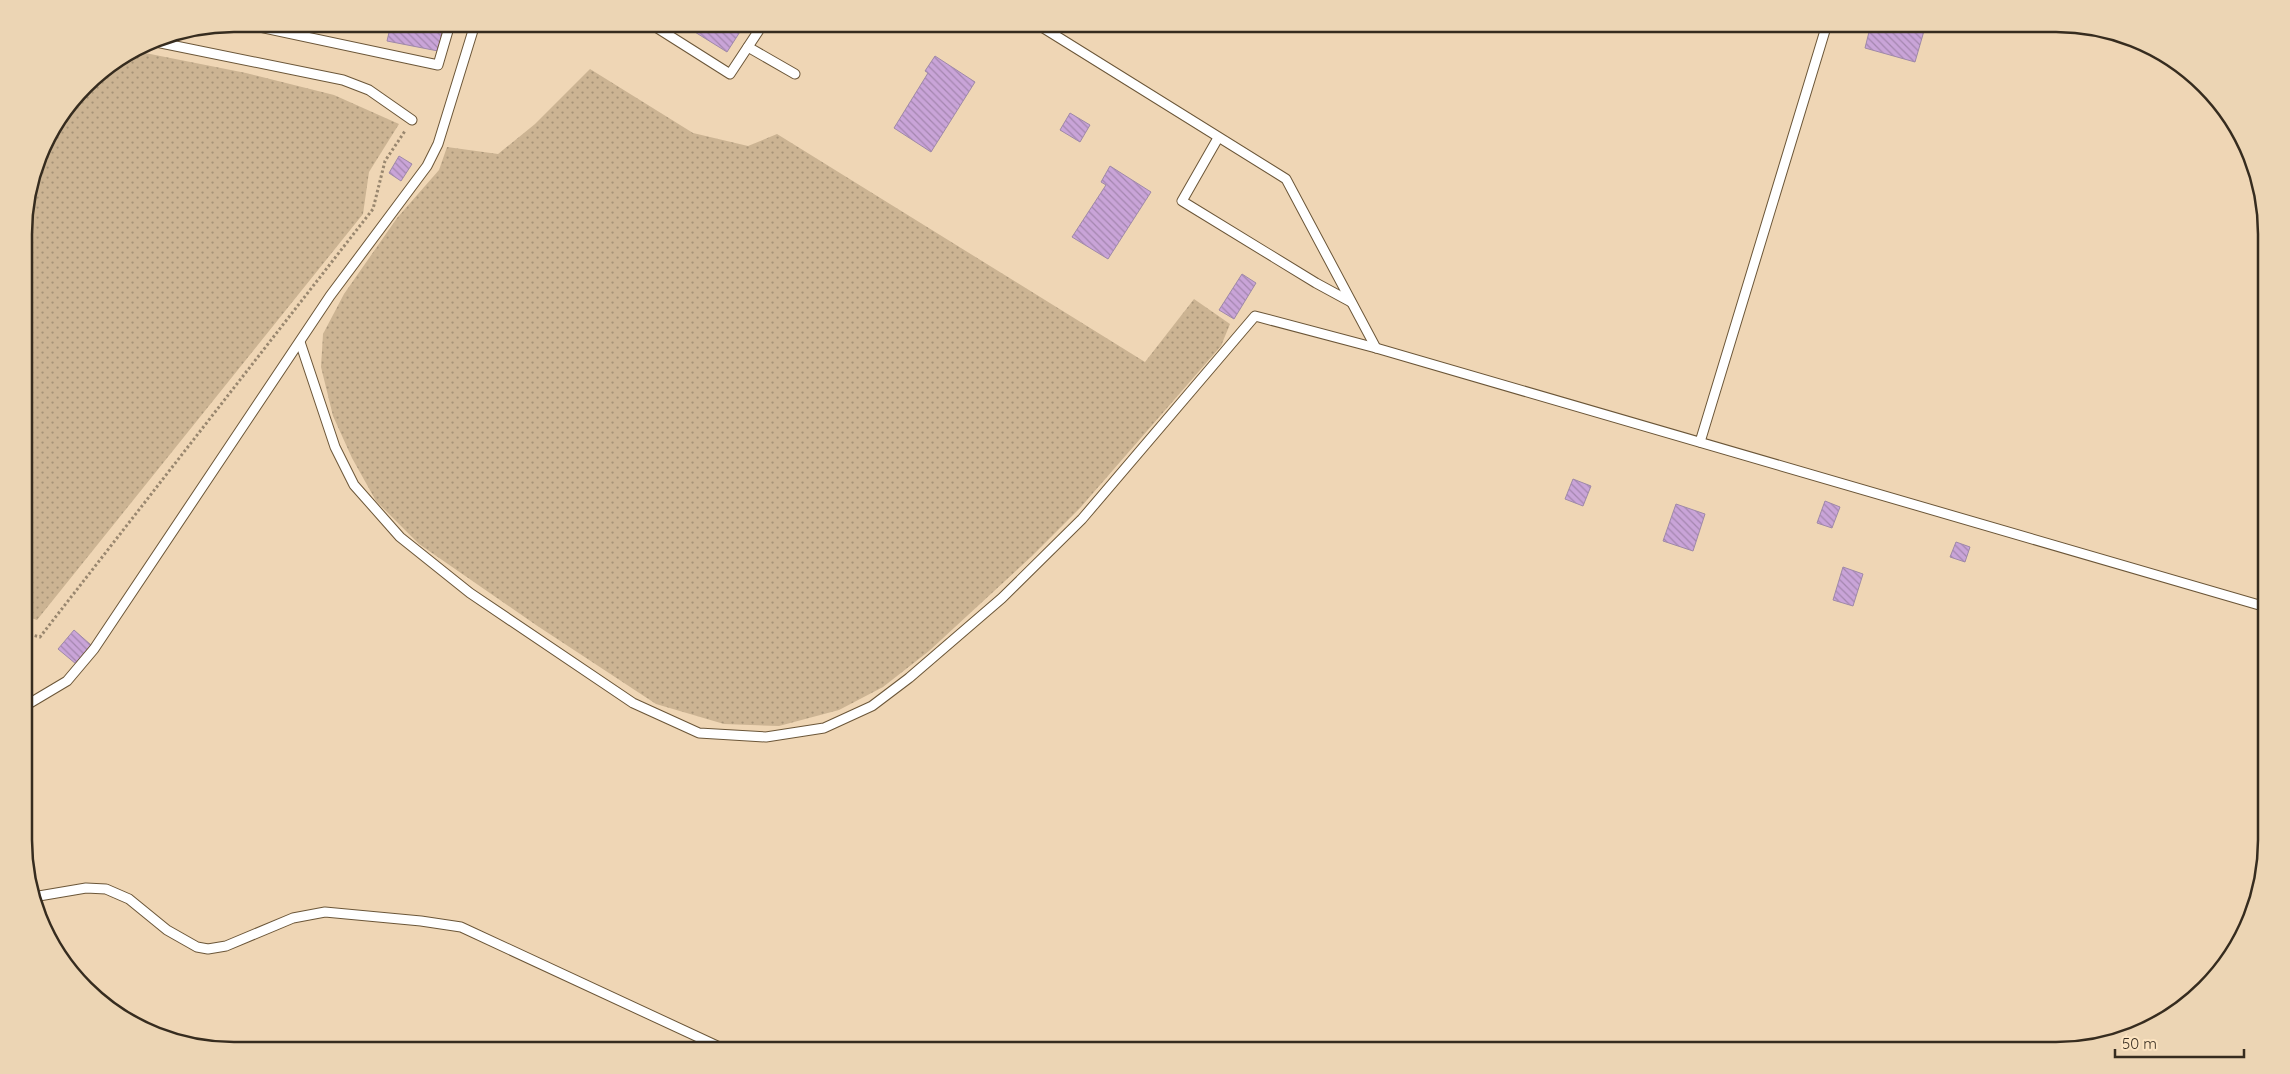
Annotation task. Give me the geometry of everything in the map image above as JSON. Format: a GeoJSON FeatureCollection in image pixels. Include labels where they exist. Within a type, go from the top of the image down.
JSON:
{"type":"FeatureCollection","features":[{"type":"Feature","properties":{"kind":"lane"},"geometry":{"type":"LineString","coordinates":[[283,32],[438,65],[448,32]]}},
{"type":"Feature","properties":{"kind":"lane"},"geometry":{"type":"LineString","coordinates":[[32,702],[67,680],[94,649],[187,507],[330,296],[427,166],[438,144],[473,32]]}},
{"type":"Feature","properties":{"kind":"lane"},"geometry":{"type":"LineString","coordinates":[[664,32],[730,74],[758,32]]}},
{"type":"Feature","properties":{"kind":"lane"},"geometry":{"type":"LineString","coordinates":[[1050,32],[1286,180],[1376,348]]}},
{"type":"Feature","properties":{"kind":"lane"},"geometry":{"type":"LineString","coordinates":[[1700,442],[1824,32]]}},
{"type":"Feature","properties":{"kind":"lane"},"geometry":{"type":"LineString","coordinates":[[166,44],[343,80],[369,90],[412,120]]}},
{"type":"Feature","properties":{"kind":"lane"},"geometry":{"type":"LineString","coordinates":[[748,47],[795,74]]}},
{"type":"Feature","properties":{"kind":"lane"},"geometry":{"type":"LineString","coordinates":[[1218,138],[1182,201],[1316,283],[1352,302]]}},
{"type":"Feature","properties":{"kind":"lane"},"geometry":{"type":"LineString","coordinates":[[300,342],[319,403],[339,455],[354,485],[400,537],[470,593],[633,703],[699,733],[766,737],[824,728],[872,706],[931,660],[1002,598],[1082,519],[1255,316],[1376,348],[2258,605]]}},
{"type":"Feature","properties":{"kind":"lane"},"geometry":{"type":"LineString","coordinates":[[40,896],[86,888],[106,889],[129,899],[167,930],[197,947],[208,949],[226,946],[292,918],[325,912],[421,921],[461,927],[709,1042]]}},
{"type":"Feature","properties":{"kind":"path"},"geometry":{"type":"LineString","coordinates":[[32,635],[40,637],[374,209],[385,161],[412,120]]}},
{"type":"Feature","properties":{"kind":"shaded area"},"geometry":{"type":"Polygon","coordinates":[[[145,53],[246,73],[334,95],[399,124],[369,172],[363,214],[37,620],[32,618],[32,234],[36,195],[43,169],[53,145],[74,111],[111,74],[145,53]]]}},
{"type":"Feature","properties":{"kind":"shaded area"},"geometry":{"type":"Polygon","coordinates":[[[590,69],[693,133],[748,146],[777,134],[1145,362],[1194,299],[1230,324],[1221,346],[1080,508],[1032,556],[929,651],[883,687],[839,710],[779,726],[724,724],[656,704],[536,625],[419,544],[376,501],[352,458],[333,416],[321,367],[323,334],[344,294],[397,218],[439,170],[447,147],[498,154],[535,124],[590,69]]]}},
{"type":"Feature","properties":{"kind":"building"},"geometry":{"type":"Polygon","coordinates":[[[389,32],[442,32],[438,51],[387,41],[389,32]]]}},
{"type":"Feature","properties":{"kind":"building"},"geometry":{"type":"Polygon","coordinates":[[[695,32],[740,32],[727,52],[695,32]]]}},
{"type":"Feature","properties":{"kind":"building"},"geometry":{"type":"Polygon","coordinates":[[[1869,32],[1924,32],[1915,62],[1865,48],[1869,32]]]}},
{"type":"Feature","properties":{"kind":"building"},"geometry":{"type":"Polygon","coordinates":[[[935,56],[975,82],[931,152],[894,128],[928,73],[925,71],[935,56]]]}},
{"type":"Feature","properties":{"kind":"building"},"geometry":{"type":"Polygon","coordinates":[[[1070,113],[1090,125],[1080,142],[1060,130],[1070,113]]]}},
{"type":"Feature","properties":{"kind":"building"},"geometry":{"type":"Polygon","coordinates":[[[399,156],[412,164],[401,181],[389,173],[399,156]]]}},
{"type":"Feature","properties":{"kind":"building"},"geometry":{"type":"Polygon","coordinates":[[[1110,166],[1151,192],[1108,259],[1072,237],[1106,185],[1101,182],[1110,166]]]}},
{"type":"Feature","properties":{"kind":"building"},"geometry":{"type":"Polygon","coordinates":[[[1242,274],[1256,283],[1234,319],[1219,310],[1242,274]]]}},
{"type":"Feature","properties":{"kind":"building"},"geometry":{"type":"Polygon","coordinates":[[[1573,479],[1591,486],[1583,506],[1565,499],[1573,479]]]}},
{"type":"Feature","properties":{"kind":"building"},"geometry":{"type":"Polygon","coordinates":[[[1825,501],[1840,507],[1832,528],[1817,523],[1825,501]]]}},
{"type":"Feature","properties":{"kind":"building"},"geometry":{"type":"Polygon","coordinates":[[[1676,504],[1705,514],[1693,551],[1663,541],[1676,504]]]}},
{"type":"Feature","properties":{"kind":"building"},"geometry":{"type":"Polygon","coordinates":[[[1956,542],[1970,547],[1965,562],[1950,557],[1956,542]]]}},
{"type":"Feature","properties":{"kind":"building"},"geometry":{"type":"Polygon","coordinates":[[[1843,567],[1863,574],[1853,606],[1833,600],[1843,567]]]}},
{"type":"Feature","properties":{"kind":"building"},"geometry":{"type":"Polygon","coordinates":[[[74,630],[91,645],[76,664],[58,649],[74,630]]]}}]}
